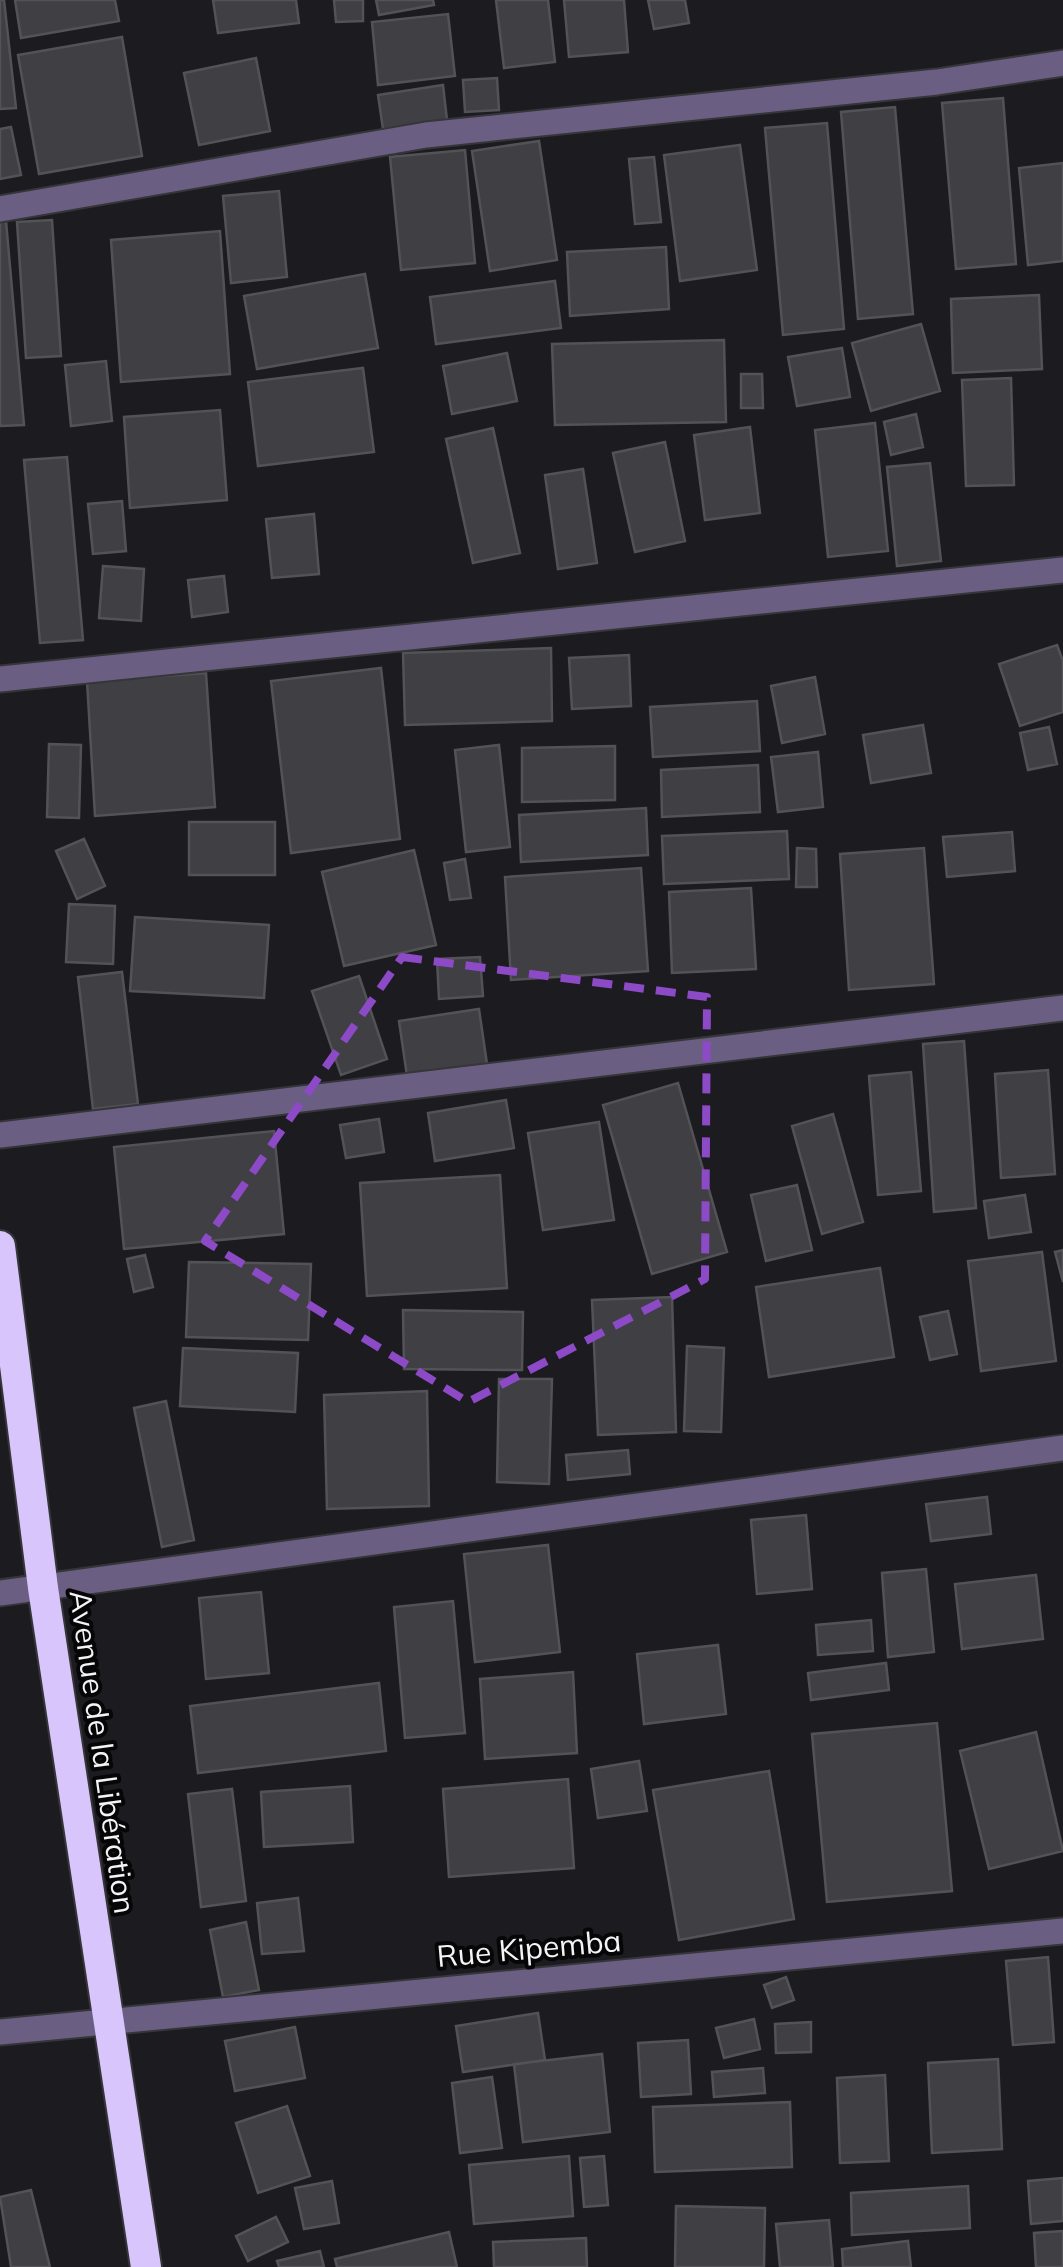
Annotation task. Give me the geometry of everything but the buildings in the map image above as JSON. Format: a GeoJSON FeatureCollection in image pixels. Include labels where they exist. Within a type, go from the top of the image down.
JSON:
{"type":"FeatureCollection","features":[{"type":"Feature","properties":{"kind":"highway","name":"Avenue de la Libération"},"geometry":{"type":"LineString","coordinates":[[0,1246],[43,1588],[105,2019],[146,2267]]}},
{"type":"Feature","properties":{"kind":"street"},"geometry":{"type":"LineString","coordinates":[[0,209],[426,136],[917,84],[1063,63]]}},
{"type":"Feature","properties":{"kind":"street"},"geometry":{"type":"LineString","coordinates":[[0,679],[1063,570]]}},
{"type":"Feature","properties":{"kind":"street"},"geometry":{"type":"LineString","coordinates":[[0,1134],[1063,1008]]}},
{"type":"Feature","properties":{"kind":"street"},"geometry":{"type":"LineString","coordinates":[[0,1593],[1063,1448]]}},
{"type":"Feature","properties":{"kind":"street","name":"Rue Kipemba"},"geometry":{"type":"LineString","coordinates":[[0,2032],[105,2019],[1063,1931]]}},
{"type":"Feature","properties":{"kind":"highlighted area"},"geometry":{"type":"Polygon","coordinates":[[[402,957],[707,997],[705,1279],[468,1402],[205,1241],[402,957]]]}}]}
